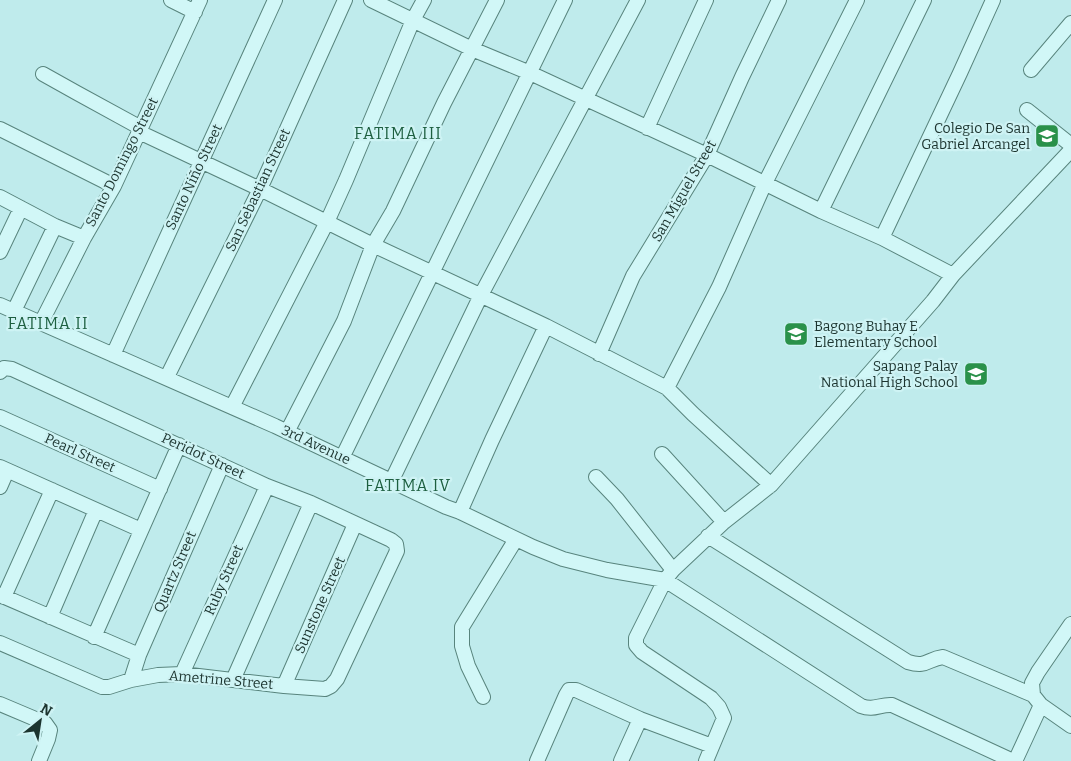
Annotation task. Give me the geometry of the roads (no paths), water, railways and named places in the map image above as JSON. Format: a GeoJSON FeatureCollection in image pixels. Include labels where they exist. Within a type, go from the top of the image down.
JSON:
{"type":"FeatureCollection","features":[{"type":"Feature","properties":{"kind":"street"},"geometry":{"type":"LineString","coordinates":[[171,0],[197,6]]}},
{"type":"Feature","properties":{"kind":"street","name":"Santo Niño Street"},"geometry":{"type":"LineString","coordinates":[[113,355],[275,0]]}},
{"type":"Feature","properties":{"kind":"street","name":"San Sebastian Street"},"geometry":{"type":"LineString","coordinates":[[167,377],[260,189],[345,0]]}},
{"type":"Feature","properties":{"kind":"street"},"geometry":{"type":"LineString","coordinates":[[371,0],[472,49],[530,73],[707,155],[953,274]]}},
{"type":"Feature","properties":{"kind":"street"},"geometry":{"type":"LineString","coordinates":[[232,407],[327,222],[413,20],[424,0]]}},
{"type":"Feature","properties":{"kind":"street"},"geometry":{"type":"LineString","coordinates":[[287,432],[344,321],[373,245],[393,210],[444,103],[497,0]]}},
{"type":"Feature","properties":{"kind":"street"},"geometry":{"type":"LineString","coordinates":[[342,458],[565,0]]}},
{"type":"Feature","properties":{"kind":"street"},"geometry":{"type":"LineString","coordinates":[[392,480],[481,295],[638,0]]}},
{"type":"Feature","properties":{"kind":"street"},"geometry":{"type":"LineString","coordinates":[[647,128],[706,0]]}},
{"type":"Feature","properties":{"kind":"street","name":"San Miguel Street"},"geometry":{"type":"LineString","coordinates":[[599,354],[633,276],[707,155],[779,0]]}},
{"type":"Feature","properties":{"kind":"street"},"geometry":{"type":"LineString","coordinates":[[667,388],[719,287],[765,183],[857,0]]}},
{"type":"Feature","properties":{"kind":"street"},"geometry":{"type":"LineString","coordinates":[[821,211],[924,0]]}},
{"type":"Feature","properties":{"kind":"street"},"geometry":{"type":"LineString","coordinates":[[882,238],[993,0]]}},
{"type":"Feature","properties":{"kind":"street","name":"Santo Domingo Street"},"geometry":{"type":"LineString","coordinates":[[41,323],[84,238],[114,186],[197,6]]}},
{"type":"Feature","properties":{"kind":"street"},"geometry":{"type":"LineString","coordinates":[[1031,70],[1071,23]]}},
{"type":"Feature","properties":{"kind":"street"},"geometry":{"type":"LineString","coordinates":[[43,74],[200,162],[546,326],[667,388],[772,485]]}},
{"type":"Feature","properties":{"kind":"street"},"geometry":{"type":"LineString","coordinates":[[1027,110],[1071,145]]}},
{"type":"Feature","properties":{"kind":"street"},"geometry":{"type":"LineString","coordinates":[[0,129],[114,186]]}},
{"type":"Feature","properties":{"kind":"street"},"geometry":{"type":"LineString","coordinates":[[706,761],[724,718],[720,707],[711,698],[642,652],[636,645],[636,638],[669,575],[724,522],[772,485],[933,301],[953,274],[1071,150]]}},
{"type":"Feature","properties":{"kind":"street"},"geometry":{"type":"LineString","coordinates":[[0,197],[55,226],[84,238]]}},
{"type":"Feature","properties":{"kind":"street"},"geometry":{"type":"LineString","coordinates":[[0,252],[21,208]]}},
{"type":"Feature","properties":{"kind":"street"},"geometry":{"type":"LineString","coordinates":[[14,311],[55,226]]}},
{"type":"Feature","properties":{"kind":"street","name":"3rd Avenue"},"geometry":{"type":"LineString","coordinates":[[0,305],[167,377],[392,480],[446,507],[564,559],[607,570],[669,575]]}},
{"type":"Feature","properties":{"kind":"street"},"geometry":{"type":"LineString","coordinates":[[460,512],[546,326]]}},
{"type":"Feature","properties":{"kind":"street","name":"Peridot Street"},"geometry":{"type":"LineString","coordinates":[[2,370],[12,369],[267,486],[311,503],[396,544],[397,551],[337,678],[331,686]]}},
{"type":"Feature","properties":{"kind":"street","name":"Pearl Street"},"geometry":{"type":"LineString","coordinates":[[0,417],[160,489]]}},
{"type":"Feature","properties":{"kind":"street"},"geometry":{"type":"LineString","coordinates":[[94,637],[179,445]]}},
{"type":"Feature","properties":{"kind":"street"},"geometry":{"type":"LineString","coordinates":[[662,454],[724,522]]}},
{"type":"Feature","properties":{"kind":"street","name":"Quartz Street"},"geometry":{"type":"LineString","coordinates":[[131,680],[139,655],[222,465]]}},
{"type":"Feature","properties":{"kind":"street"},"geometry":{"type":"LineString","coordinates":[[0,486],[3,469],[141,530]]}},
{"type":"Feature","properties":{"kind":"street"},"geometry":{"type":"LineString","coordinates":[[596,477],[617,499],[669,575],[861,706],[877,708],[887,704],[892,705],[1010,760],[1015,760],[1017,757],[1037,700],[1032,684],[1038,672],[1071,624]]}},
{"type":"Feature","properties":{"kind":"street","name":"Ruby Street"},"geometry":{"type":"LineString","coordinates":[[182,674],[267,486]]}},
{"type":"Feature","properties":{"kind":"street"},"geometry":{"type":"LineString","coordinates":[[52,490],[2,596],[139,655]]}},
{"type":"Feature","properties":{"kind":"street"},"geometry":{"type":"LineString","coordinates":[[232,680],[311,503]]}},
{"type":"Feature","properties":{"kind":"street"},"geometry":{"type":"LineString","coordinates":[[50,617],[96,510]]}},
{"type":"Feature","properties":{"kind":"street","name":"Sunstone Street"},"geometry":{"type":"LineString","coordinates":[[284,686],[355,524]]}},
{"type":"Feature","properties":{"kind":"street"},"geometry":{"type":"LineString","coordinates":[[708,536],[908,662],[917,665],[943,657],[1037,700],[1071,726]]}},
{"type":"Feature","properties":{"kind":"street"},"geometry":{"type":"LineString","coordinates":[[483,697],[468,666],[462,646],[462,627],[516,538]]}},
{"type":"Feature","properties":{"kind":"street","name":"Ametrine Street"},"geometry":{"type":"LineString","coordinates":[[0,643],[102,687],[158,675],[182,674],[284,686],[325,689],[331,686]]}},
{"type":"Feature","properties":{"kind":"street"},"geometry":{"type":"LineString","coordinates":[[537,761],[569,690],[576,690],[640,718],[712,746]]}},
{"type":"Feature","properties":{"kind":"street"},"geometry":{"type":"LineString","coordinates":[[0,704],[45,723],[50,730],[40,761]]}},
{"type":"Feature","properties":{"kind":"street"},"geometry":{"type":"LineString","coordinates":[[621,761],[640,718]]}},
{"type":"Feature","properties":{"kind":"place","name":"Colegio De San Gabriel Arcangel"},"geometry":{"type":"Point","coordinates":[1047,136]}},
{"type":"Feature","properties":{"kind":"place","name":"Bagong Buhay E Elementary School"},"geometry":{"type":"Point","coordinates":[796,334]}},
{"type":"Feature","properties":{"kind":"place","name":"Sapang Palay National High School"},"geometry":{"type":"Point","coordinates":[976,374]}},
{"type":"Feature","properties":{"kind":"district","name":"FATIMA III"},"geometry":{"type":"Point","coordinates":[398,133]}},
{"type":"Feature","properties":{"kind":"district","name":"FATIMA II"},"geometry":{"type":"Point","coordinates":[48,323]}},
{"type":"Feature","properties":{"kind":"district","name":"FATIMA IV"},"geometry":{"type":"Point","coordinates":[408,485]}}]}
